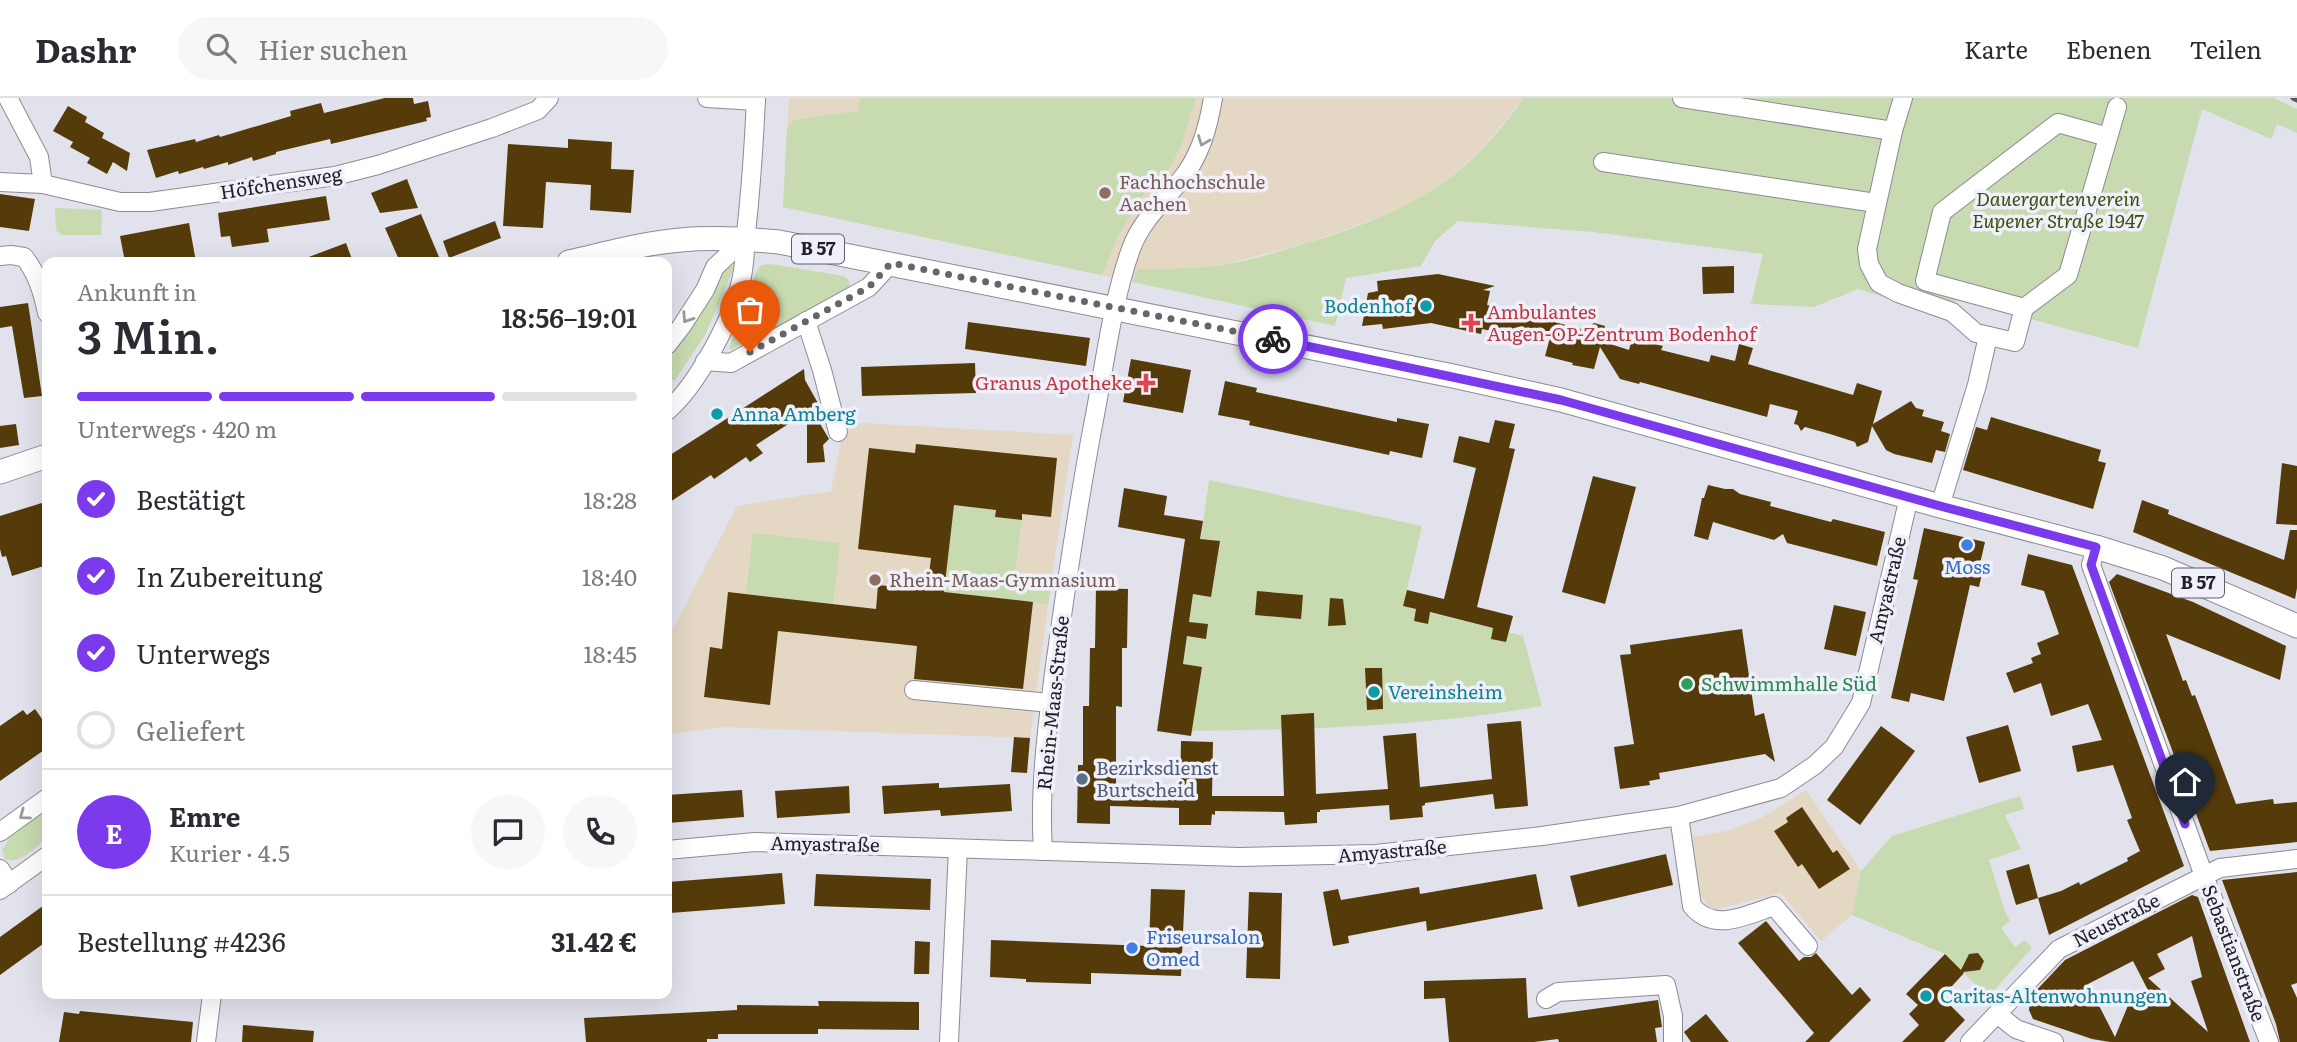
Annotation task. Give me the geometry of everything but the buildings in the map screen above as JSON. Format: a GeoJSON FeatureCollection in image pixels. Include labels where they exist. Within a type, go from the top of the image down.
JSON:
{"type":"FeatureCollection","features":[{"type":"Feature","properties":{"kind":"main road","name":"B 57"},"geometry":{"type":"LineString","coordinates":[[592,257],[681,240],[745,239],[779,242],[1561,400],[2096,547],[2163,568],[2297,626]]}},
{"type":"Feature","properties":{"kind":"main road"},"geometry":{"type":"LineString","coordinates":[[0,472],[42,458]]}},
{"type":"Feature","properties":{"kind":"street"},"geometry":{"type":"LineString","coordinates":[[8,98],[39,157],[43,184]]}},
{"type":"Feature","properties":{"kind":"street","name":"Höfchensweg"},"geometry":{"type":"LineString","coordinates":[[0,182],[43,184],[120,202],[150,202],[335,176],[417,154],[492,128],[538,110],[549,98]]}},
{"type":"Feature","properties":{"kind":"street"},"geometry":{"type":"LineString","coordinates":[[672,402],[685,394],[705,361],[741,282],[756,100],[707,98]]}},
{"type":"Feature","properties":{"kind":"street","name":"Rhein-Maas-Straße"},"geometry":{"type":"LineString","coordinates":[[1043,851],[1041,818],[1050,703],[1068,564],[1116,308],[1131,248],[1156,207],[1182,179],[1196,158],[1206,132],[1213,98]]}},
{"type":"Feature","properties":{"kind":"street"},"geometry":{"type":"LineString","coordinates":[[1682,98],[1894,131]]}},
{"type":"Feature","properties":{"kind":"street"},"geometry":{"type":"LineString","coordinates":[[1903,98],[1876,203],[1867,249],[1869,264],[1879,283],[1898,293],[1952,312],[1976,333],[2015,342],[2024,309],[2068,275],[2117,107]]}},
{"type":"Feature","properties":{"kind":"street"},"geometry":{"type":"LineString","coordinates":[[2024,309],[1925,281],[1942,212],[2058,123],[2108,137]]}},
{"type":"Feature","properties":{"kind":"street"},"geometry":{"type":"LineString","coordinates":[[1603,162],[1876,203]]}},
{"type":"Feature","properties":{"kind":"street"},"geometry":{"type":"LineString","coordinates":[[672,338],[705,290],[715,267],[745,239]]}},
{"type":"Feature","properties":{"kind":"street"},"geometry":{"type":"LineString","coordinates":[[0,256],[24,257],[39,283],[42,294]]}},
{"type":"Feature","properties":{"kind":"street"},"geometry":{"type":"LineString","coordinates":[[705,361],[731,363],[869,287],[891,263]]}},
{"type":"Feature","properties":{"kind":"street"},"geometry":{"type":"LineString","coordinates":[[807,321],[838,432]]}},
{"type":"Feature","properties":{"kind":"street"},"geometry":{"type":"LineString","coordinates":[[1940,506],[1989,336]]}},
{"type":"Feature","properties":{"kind":"street","name":"Amyastraße"},"geometry":{"type":"LineString","coordinates":[[672,850],[755,842],[1239,857],[1376,854],[1542,836],[1679,816],[1781,789],[1815,765],[1834,747],[1864,696],[1909,497]]}},
{"type":"Feature","properties":{"kind":"street","name":"Sebastianstraße"},"geometry":{"type":"LineString","coordinates":[[2096,547],[2091,565],[2204,876],[2269,1042]]}},
{"type":"Feature","properties":{"kind":"street"},"geometry":{"type":"LineString","coordinates":[[914,690],[1050,703]]}},
{"type":"Feature","properties":{"kind":"street"},"geometry":{"type":"LineString","coordinates":[[0,832],[42,802]]}},
{"type":"Feature","properties":{"kind":"street"},"geometry":{"type":"LineString","coordinates":[[1679,816],[1692,906],[1703,916],[1725,923],[1773,906],[1808,946]]}},
{"type":"Feature","properties":{"kind":"street"},"geometry":{"type":"LineString","coordinates":[[949,1042],[958,849]]}},
{"type":"Feature","properties":{"kind":"street"},"geometry":{"type":"LineString","coordinates":[[3,881],[42,859]]}},
{"type":"Feature","properties":{"kind":"street","name":"Neustraße"},"geometry":{"type":"LineString","coordinates":[[1969,1042],[2059,948],[2220,868],[2297,859]]}},
{"type":"Feature","properties":{"kind":"street"},"geometry":{"type":"LineString","coordinates":[[1546,999],[1558,992],[1666,985],[1673,1016],[1673,1042]]}},
{"type":"Feature","properties":{"kind":"street"},"geometry":{"type":"LineString","coordinates":[[206,1042],[211,999]]}},
{"type":"Feature","properties":{"kind":"street"},"geometry":{"type":"LineString","coordinates":[[1997,1014],[2016,1030],[2054,1042]]}},
{"type":"Feature","properties":{"kind":"shaded area","name":"Fachhochschule Aachen"},"geometry":{"type":"Polygon","coordinates":[[[789,98],[1524,98],[1481,150],[1453,175],[1422,197],[1388,214],[1308,243],[1225,264],[1185,269],[1137,269],[1133,282],[783,207],[789,98]]]}},
{"type":"Feature","properties":{"kind":"shaded area","name":"Rhein-Maas-Gymnasium"},"geometry":{"type":"Polygon","coordinates":[[[845,422],[1073,435],[1030,738],[721,727],[672,734],[672,630],[737,506],[831,491],[845,422]]]}},
{"type":"Feature","properties":{"kind":"shaded area"},"geometry":{"type":"Polygon","coordinates":[[[1806,790],[1861,871],[1852,915],[1821,941],[1781,893],[1714,910],[1706,904],[1701,895],[1692,837],[1726,831],[1761,818],[1806,790]]]}},
{"type":"Feature","properties":{"kind":"green space"},"geometry":{"type":"Polygon","coordinates":[[[860,98],[1196,98],[1180,148],[1168,170],[1141,198],[1117,238],[1102,275],[783,207],[787,128],[793,120],[858,111],[860,98]]]}},
{"type":"Feature","properties":{"kind":"green space","name":"Dauergartenverein Eupener Straße 1947"},"geometry":{"type":"Polygon","coordinates":[[[1524,98],[2273,98],[2297,109],[2297,133],[2277,124],[2271,139],[2202,109],[2138,348],[1956,299],[1951,317],[1858,289],[1814,307],[1751,304],[1763,254],[1593,232],[1458,221],[1435,241],[1421,266],[1346,278],[1335,326],[1133,282],[1137,269],[1201,267],[1241,261],[1336,234],[1396,210],[1433,189],[1462,168],[1490,140],[1524,98]]]}},
{"type":"Feature","properties":{"kind":"green space"},"geometry":{"type":"Polygon","coordinates":[[[55,208],[102,210],[101,235],[61,235],[56,230],[55,208]]]}},
{"type":"Feature","properties":{"kind":"green space"},"geometry":{"type":"Polygon","coordinates":[[[731,262],[734,268],[705,335],[675,380],[672,380],[672,345],[724,264],[731,262]]]}},
{"type":"Feature","properties":{"kind":"green space"},"geometry":{"type":"Polygon","coordinates":[[[770,264],[844,276],[850,286],[847,293],[730,350],[756,272],[761,265],[770,264]]]}},
{"type":"Feature","properties":{"kind":"green space"},"geometry":{"type":"Polygon","coordinates":[[[960,449],[982,451],[976,507],[996,510],[996,517],[1022,520],[1013,587],[1050,591],[1048,604],[944,592],[960,449]]]}},
{"type":"Feature","properties":{"kind":"green space"},"geometry":{"type":"Polygon","coordinates":[[[1209,480],[1422,526],[1403,606],[1523,636],[1542,706],[1405,723],[1174,731],[1209,480]]]}},
{"type":"Feature","properties":{"kind":"green space"},"geometry":{"type":"Polygon","coordinates":[[[753,533],[840,543],[833,604],[746,594],[753,533]]]}},
{"type":"Feature","properties":{"kind":"green space"},"geometry":{"type":"Polygon","coordinates":[[[2020,796],[2024,809],[2005,815],[2021,849],[1989,860],[2010,921],[2001,928],[2015,947],[2025,940],[2032,948],[1988,997],[1945,954],[1852,915],[1861,871],[1892,836],[2020,796]]]}},
{"type":"Feature","properties":{"kind":"green space"},"geometry":{"type":"Polygon","coordinates":[[[42,810],[42,842],[22,858],[5,859],[2,850],[8,841],[6,835],[42,810]]]}},
{"type":"Feature","properties":{"kind":"railway"},"geometry":{"type":"LineString","coordinates":[[2293,98],[2297,100]]}},
{"type":"Feature","properties":{"kind":"way so far"},"geometry":{"type":"LineString","coordinates":[[750,352],[869,287],[891,263],[1273,339]]}},
{"type":"Feature","properties":{"kind":"place","name":"Fachhochschule Aachen"},"geometry":{"type":"Point","coordinates":[1105,193]}},
{"type":"Feature","properties":{"kind":"place","name":"Bodenhof"},"geometry":{"type":"Point","coordinates":[1426,306]}},
{"type":"Feature","properties":{"kind":"place","name":"Ambulantes Augen-OP-Zentrum Bodenhof"},"geometry":{"type":"Point","coordinates":[1471,323]}},
{"type":"Feature","properties":{"kind":"place","name":"Granus Apotheke"},"geometry":{"type":"Point","coordinates":[1146,383]}},
{"type":"Feature","properties":{"kind":"place","name":"Anna Amberg"},"geometry":{"type":"Point","coordinates":[717,414]}},
{"type":"Feature","properties":{"kind":"place","name":"Moss"},"geometry":{"type":"Point","coordinates":[1967,545]}},
{"type":"Feature","properties":{"kind":"place","name":"Rhein-Maas-Gymnasium"},"geometry":{"type":"Point","coordinates":[875,580]}},
{"type":"Feature","properties":{"kind":"place","name":"Schwimmhalle Süd"},"geometry":{"type":"Point","coordinates":[1687,684]}},
{"type":"Feature","properties":{"kind":"place","name":"Vereinsheim"},"geometry":{"type":"Point","coordinates":[1374,692]}},
{"type":"Feature","properties":{"kind":"place","name":"Bezirksdienst Burtscheid"},"geometry":{"type":"Point","coordinates":[1082,779]}},
{"type":"Feature","properties":{"kind":"place","name":"Friseursalon Omed"},"geometry":{"type":"Point","coordinates":[1132,948]}},
{"type":"Feature","properties":{"kind":"place","name":"Caritas-Altenwohnungen"},"geometry":{"type":"Point","coordinates":[1926,996]}},
{"type":"Feature","properties":{"kind":"route"},"geometry":{"type":"LineString","coordinates":[[1273,339],[1561,400],[2096,547],[2091,565],[2185,824]]}}]}
